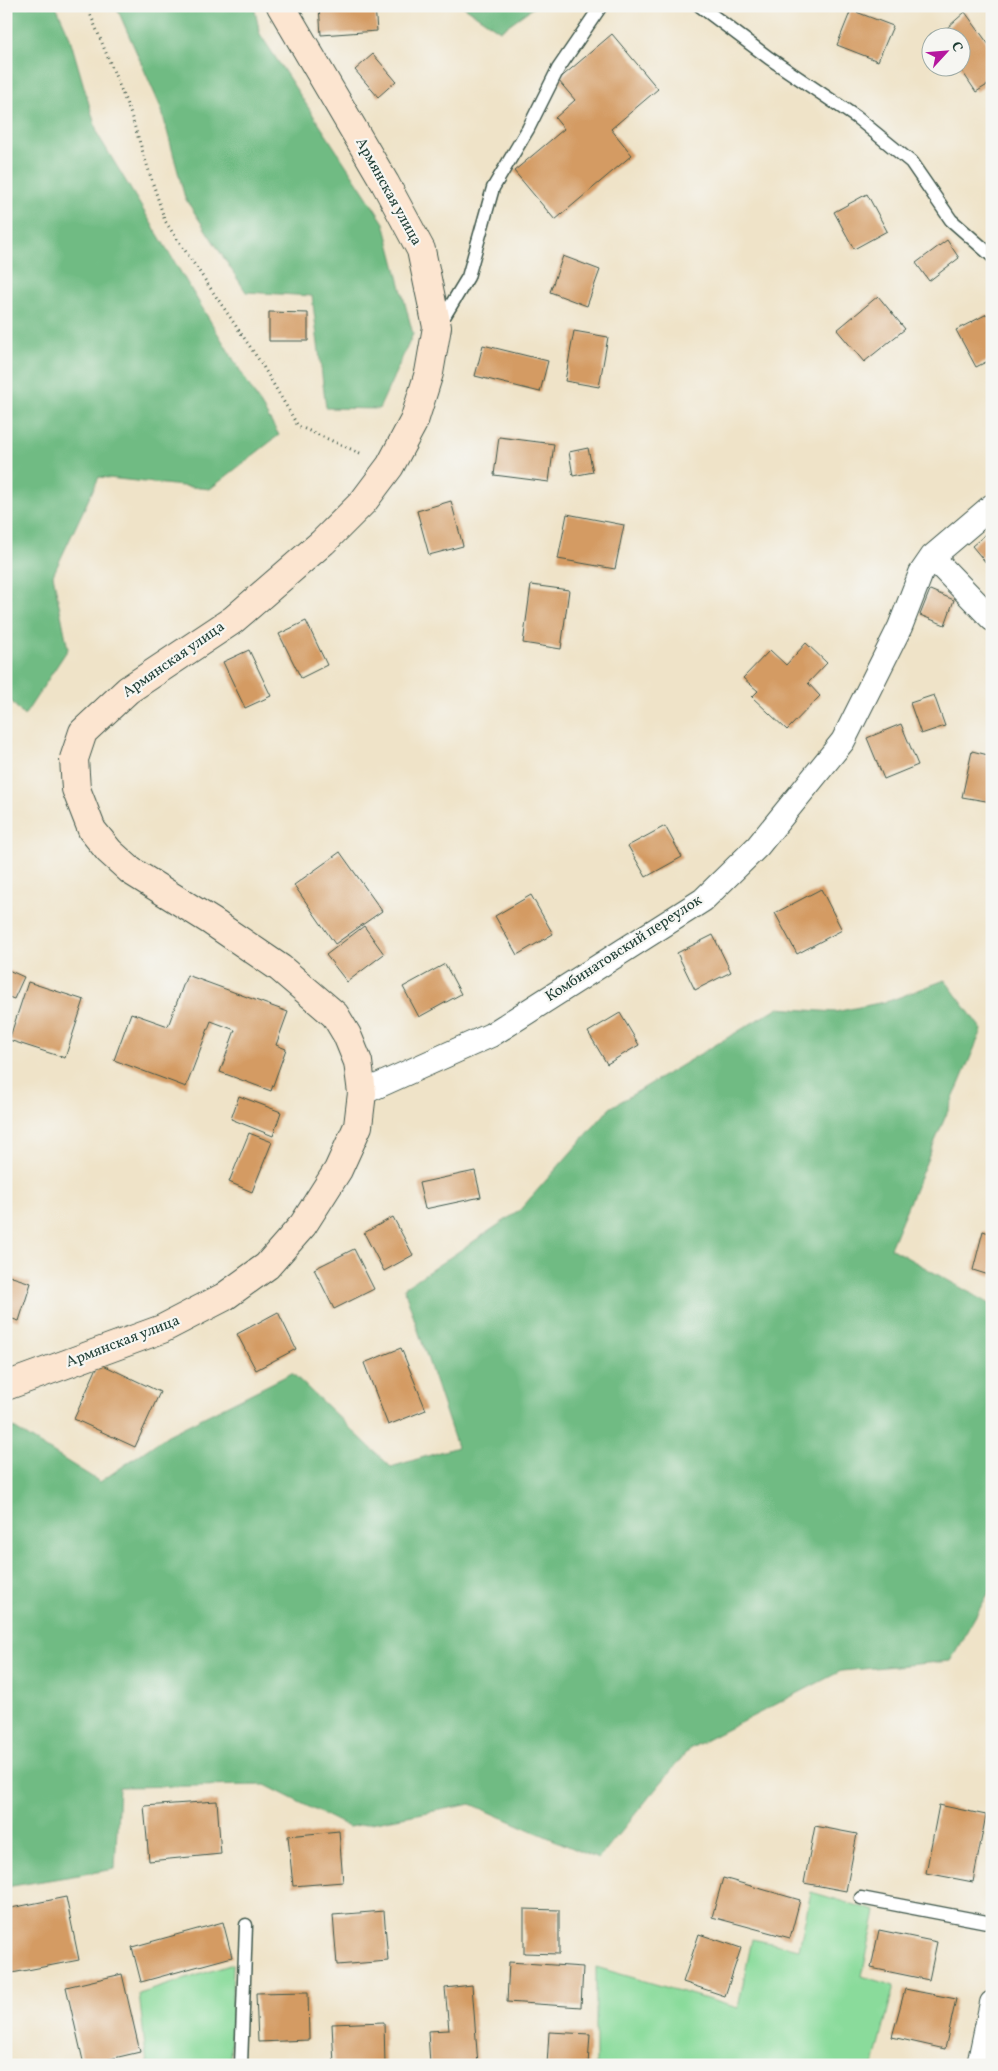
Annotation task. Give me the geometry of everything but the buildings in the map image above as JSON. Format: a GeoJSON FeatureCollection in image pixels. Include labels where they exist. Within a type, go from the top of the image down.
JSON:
{"type":"FeatureCollection","features":[{"type":"Feature","properties":{"kind":"street","name":"Армянская улица"},"geometry":{"type":"LineString","coordinates":[[6,1386],[162,1329],[224,1297],[267,1266],[303,1225],[338,1170],[358,1126],[362,1093],[358,1062],[347,1035],[334,1015],[280,968],[211,921],[131,871],[109,851],[92,830],[76,789],[74,759],[83,732],[128,690],[233,620],[330,535],[363,502],[390,466],[414,422],[429,373],[437,327],[421,250],[385,183],[281,6]]}},
{"type":"Feature","properties":{"kind":"street","name":"Комбинатовский переулок"},"geometry":{"type":"LineString","coordinates":[[362,1093],[491,1035],[703,900],[758,846],[843,741],[900,627],[921,573],[932,558],[992,506]]}},
{"type":"Feature","properties":{"kind":"street"},"geometry":{"type":"LineString","coordinates":[[932,558],[992,619]]}},
{"type":"Feature","properties":{"kind":"street"},"geometry":{"type":"LineString","coordinates":[[979,2065],[992,2004]]}},
{"type":"Feature","properties":{"kind":"lane"},"geometry":{"type":"LineString","coordinates":[[437,327],[468,277],[492,188],[528,129],[558,69],[601,6]]}},
{"type":"Feature","properties":{"kind":"lane"},"geometry":{"type":"LineString","coordinates":[[700,6],[769,58],[856,117],[910,162],[951,220],[992,256]]}},
{"type":"Feature","properties":{"kind":"lane"},"geometry":{"type":"LineString","coordinates":[[861,1898],[992,1922]]}},
{"type":"Feature","properties":{"kind":"lane"},"geometry":{"type":"LineString","coordinates":[[241,2065],[246,1926]]}},
{"type":"Feature","properties":{"kind":"path"},"geometry":{"type":"LineString","coordinates":[[87,6],[130,112],[165,220],[261,362],[298,426],[390,466]]}},
{"type":"Feature","properties":{"kind":"green space"},"geometry":{"type":"Polygon","coordinates":[[[6,6],[56,6],[69,35],[98,135],[279,435],[210,489],[99,477],[53,575],[68,649],[24,716],[6,695],[6,6]]]}},
{"type":"Feature","properties":{"kind":"green space"},"geometry":{"type":"Polygon","coordinates":[[[116,6],[254,6],[260,34],[384,223],[413,334],[379,409],[326,408],[312,296],[246,292],[185,198],[161,108],[116,6]]]}},
{"type":"Feature","properties":{"kind":"green space"},"geometry":{"type":"Polygon","coordinates":[[[463,6],[535,6],[500,31],[463,6]]]}},
{"type":"Feature","properties":{"kind":"green space"},"geometry":{"type":"Polygon","coordinates":[[[945,980],[982,1030],[890,1248],[992,1305],[992,1587],[950,1661],[841,1671],[689,1749],[598,1859],[471,1804],[349,1827],[265,1785],[119,1787],[115,1869],[6,1887],[6,1423],[100,1482],[168,1435],[292,1373],[391,1467],[457,1447],[404,1288],[519,1211],[610,1108],[777,1008],[835,1012],[889,1001],[945,980]]]}},
{"type":"Feature","properties":{"kind":"green space"},"geometry":{"type":"Polygon","coordinates":[[[811,1892],[876,1911],[862,1976],[894,1986],[874,2065],[596,2065],[596,1967],[738,2008],[752,1939],[799,1949],[811,1892]]]}},
{"type":"Feature","properties":{"kind":"green space"},"geometry":{"type":"Polygon","coordinates":[[[233,1964],[230,2065],[147,2064],[139,1994],[233,1964]]]}}]}
